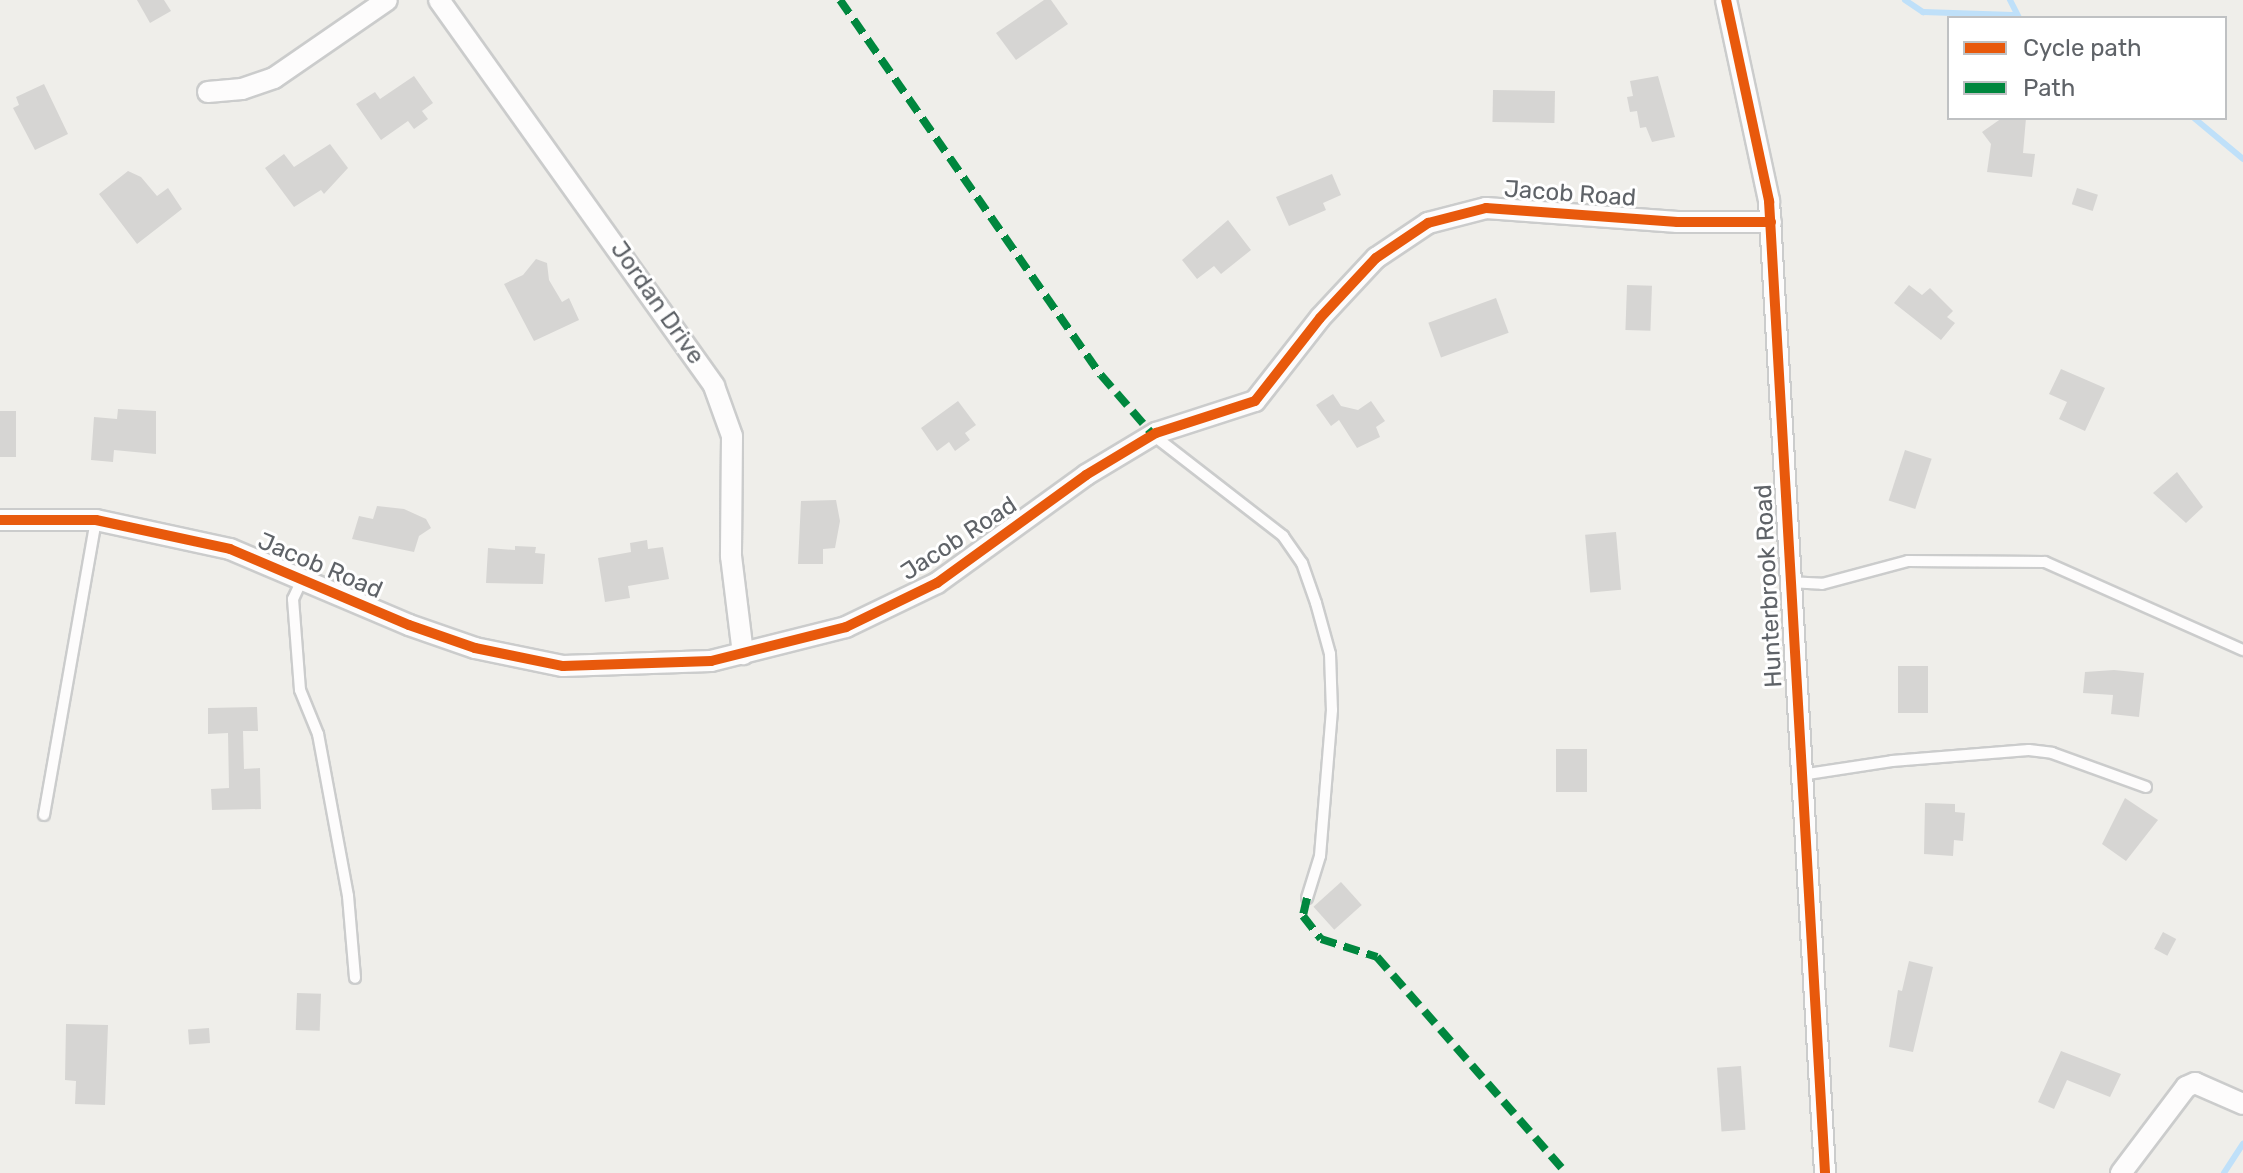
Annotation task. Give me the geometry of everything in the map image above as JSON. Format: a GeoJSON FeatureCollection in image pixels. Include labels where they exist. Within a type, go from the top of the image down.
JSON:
{"type":"FeatureCollection","features":[{"type":"Feature","properties":{"kind":"street"},"geometry":{"type":"LineString","coordinates":[[208,92],[242,89],[274,78],[387,0]]}},
{"type":"Feature","properties":{"kind":"street","name":"Jordan Drive"},"geometry":{"type":"LineString","coordinates":[[439,0],[714,386],[734,452],[731,556],[743,654]]}},
{"type":"Feature","properties":{"kind":"street","name":"Hunterbrook Road"},"geometry":{"type":"LineString","coordinates":[[1726,0],[1771,222],[1788,582],[1825,1173]]}},
{"type":"Feature","properties":{"kind":"street","name":"Jacob Road"},"geometry":{"type":"LineString","coordinates":[[0,520],[96,520],[230,549],[301,582],[475,648],[563,666],[711,661],[846,627],[937,583],[1086,475],[1153,435],[1255,401],[1320,318],[1376,258],[1428,223],[1486,208],[1677,222],[1771,222]]}},
{"type":"Feature","properties":{"kind":"street"},"geometry":{"type":"LineString","coordinates":[[2121,1173],[2186,1087],[2195,1083],[2243,1104]]}},
{"type":"Feature","properties":{"kind":"lane"},"geometry":{"type":"LineString","coordinates":[[1153,435],[1283,536],[1302,563],[1316,603],[1330,654],[1332,710],[1320,856],[1307,898]]}},
{"type":"Feature","properties":{"kind":"lane"},"geometry":{"type":"LineString","coordinates":[[44,815],[96,520]]}},
{"type":"Feature","properties":{"kind":"lane"},"geometry":{"type":"LineString","coordinates":[[1788,582],[1822,584],[1908,561],[2045,562],[2243,650]]}},
{"type":"Feature","properties":{"kind":"lane"},"geometry":{"type":"LineString","coordinates":[[301,582],[293,599],[300,690],[318,734],[348,896],[355,978]]}},
{"type":"Feature","properties":{"kind":"lane"},"geometry":{"type":"LineString","coordinates":[[1801,775],[1892,761],[2029,750],[2052,753],[2146,787]]}},
{"type":"Feature","properties":{"kind":"building"},"geometry":{"type":"Polygon","coordinates":[[[137,0],[164,0],[171,11],[150,23],[137,0]]]}},
{"type":"Feature","properties":{"kind":"building"},"geometry":{"type":"Polygon","coordinates":[[[1044,0],[1051,0],[1068,24],[1016,60],[996,33],[1044,0]]]}},
{"type":"Feature","properties":{"kind":"building"},"geometry":{"type":"Polygon","coordinates":[[[414,76],[433,103],[422,111],[428,119],[414,129],[408,121],[381,140],[356,104],[375,92],[380,99],[414,76]]]}},
{"type":"Feature","properties":{"kind":"building"},"geometry":{"type":"Polygon","coordinates":[[[1658,76],[1675,137],[1652,142],[1646,127],[1640,128],[1637,111],[1630,112],[1627,97],[1633,96],[1630,81],[1658,76]]]}},
{"type":"Feature","properties":{"kind":"building"},"geometry":{"type":"Polygon","coordinates":[[[44,84],[68,134],[35,150],[13,108],[19,105],[16,97],[44,84]]]}},
{"type":"Feature","properties":{"kind":"building"},"geometry":{"type":"Polygon","coordinates":[[[1493,90],[1555,91],[1554,123],[1492,122],[1493,90]]]}},
{"type":"Feature","properties":{"kind":"building"},"geometry":{"type":"Polygon","coordinates":[[[1999,120],[2026,120],[2023,153],[2035,154],[2032,177],[1987,172],[1991,144],[1982,132],[1999,120]]]}},
{"type":"Feature","properties":{"kind":"building"},"geometry":{"type":"Polygon","coordinates":[[[330,144],[348,168],[324,194],[321,190],[294,207],[265,168],[284,154],[294,167],[330,144]]]}},
{"type":"Feature","properties":{"kind":"building"},"geometry":{"type":"Polygon","coordinates":[[[128,171],[141,177],[157,196],[168,188],[182,209],[137,244],[99,194],[128,171]]]}},
{"type":"Feature","properties":{"kind":"building"},"geometry":{"type":"Polygon","coordinates":[[[1332,174],[1341,195],[1323,203],[1326,210],[1289,226],[1276,197],[1332,174]]]}},
{"type":"Feature","properties":{"kind":"building"},"geometry":{"type":"Polygon","coordinates":[[[2077,188],[2098,195],[2093,211],[2072,204],[2077,188]]]}},
{"type":"Feature","properties":{"kind":"building"},"geometry":{"type":"Polygon","coordinates":[[[1228,220],[1251,250],[1221,274],[1214,266],[1197,279],[1182,260],[1228,220]]]}},
{"type":"Feature","properties":{"kind":"building"},"geometry":{"type":"Polygon","coordinates":[[[536,259],[547,263],[549,280],[562,302],[569,298],[579,320],[534,341],[504,284],[523,275],[536,259]]]}},
{"type":"Feature","properties":{"kind":"building"},"geometry":{"type":"Polygon","coordinates":[[[1627,285],[1652,286],[1650,331],[1625,330],[1627,285]]]}},
{"type":"Feature","properties":{"kind":"building"},"geometry":{"type":"Polygon","coordinates":[[[1909,285],[1922,295],[1930,288],[1953,311],[1947,317],[1955,323],[1941,340],[1894,303],[1909,285]]]}},
{"type":"Feature","properties":{"kind":"building"},"geometry":{"type":"Polygon","coordinates":[[[1496,298],[1509,333],[1441,357],[1428,323],[1496,298]]]}},
{"type":"Feature","properties":{"kind":"building"},"geometry":{"type":"Polygon","coordinates":[[[2061,369],[2105,388],[2085,431],[2059,419],[2067,402],[2049,394],[2061,369]]]}},
{"type":"Feature","properties":{"kind":"building"},"geometry":{"type":"Polygon","coordinates":[[[1333,394],[1341,406],[1358,410],[1371,401],[1385,421],[1376,427],[1380,437],[1357,448],[1339,420],[1331,426],[1316,405],[1333,394]]]}},
{"type":"Feature","properties":{"kind":"building"},"geometry":{"type":"Polygon","coordinates":[[[958,401],[976,425],[965,433],[970,440],[955,451],[949,442],[937,451],[921,428],[958,401]]]}},
{"type":"Feature","properties":{"kind":"building"},"geometry":{"type":"Polygon","coordinates":[[[118,409],[156,411],[156,454],[114,450],[113,462],[91,460],[94,417],[117,419],[118,409]]]}},
{"type":"Feature","properties":{"kind":"building"},"geometry":{"type":"Polygon","coordinates":[[[0,411],[16,411],[16,457],[0,457],[0,411]]]}},
{"type":"Feature","properties":{"kind":"building"},"geometry":{"type":"Polygon","coordinates":[[[1905,450],[1932,459],[1915,509],[1889,500],[1905,450]]]}},
{"type":"Feature","properties":{"kind":"building"},"geometry":{"type":"Polygon","coordinates":[[[2177,472],[2203,507],[2186,523],[2153,493],[2177,472]]]}},
{"type":"Feature","properties":{"kind":"building"},"geometry":{"type":"Polygon","coordinates":[[[836,500],[840,521],[835,548],[823,549],[823,564],[798,564],[801,501],[836,500]]]}},
{"type":"Feature","properties":{"kind":"building"},"geometry":{"type":"Polygon","coordinates":[[[377,506],[404,509],[426,519],[431,528],[419,536],[414,552],[352,539],[359,516],[373,519],[377,506]]]}},
{"type":"Feature","properties":{"kind":"building"},"geometry":{"type":"Polygon","coordinates":[[[1616,532],[1621,590],[1590,592],[1585,535],[1616,532]]]}},
{"type":"Feature","properties":{"kind":"building"},"geometry":{"type":"Polygon","coordinates":[[[647,540],[648,549],[663,547],[669,579],[628,586],[630,598],[605,602],[598,558],[631,552],[630,543],[647,540]]]}},
{"type":"Feature","properties":{"kind":"building"},"geometry":{"type":"Polygon","coordinates":[[[515,546],[536,547],[535,553],[545,554],[543,584],[486,583],[488,548],[515,550],[515,546]]]}},
{"type":"Feature","properties":{"kind":"building"},"geometry":{"type":"Polygon","coordinates":[[[1898,666],[1928,666],[1928,713],[1898,713],[1898,666]]]}},
{"type":"Feature","properties":{"kind":"building"},"geometry":{"type":"Polygon","coordinates":[[[2114,670],[2144,673],[2139,717],[2111,714],[2113,695],[2083,693],[2085,672],[2114,670]]]}},
{"type":"Feature","properties":{"kind":"building"},"geometry":{"type":"Polygon","coordinates":[[[257,707],[258,731],[243,731],[244,769],[260,768],[261,809],[212,810],[211,789],[229,788],[228,733],[208,734],[208,708],[257,707]]]}},
{"type":"Feature","properties":{"kind":"building"},"geometry":{"type":"Polygon","coordinates":[[[1556,749],[1587,749],[1587,792],[1556,792],[1556,749]]]}},
{"type":"Feature","properties":{"kind":"building"},"geometry":{"type":"Polygon","coordinates":[[[2125,798],[2158,820],[2126,861],[2102,844],[2125,798]]]}},
{"type":"Feature","properties":{"kind":"building"},"geometry":{"type":"Polygon","coordinates":[[[1925,803],[1955,804],[1955,812],[1965,813],[1963,841],[1954,840],[1953,856],[1924,854],[1925,803]]]}},
{"type":"Feature","properties":{"kind":"building"},"geometry":{"type":"Polygon","coordinates":[[[1341,882],[1362,905],[1334,930],[1314,907],[1341,882]]]}},
{"type":"Feature","properties":{"kind":"building"},"geometry":{"type":"Polygon","coordinates":[[[2163,932],[2176,939],[2167,956],[2154,949],[2163,932]]]}},
{"type":"Feature","properties":{"kind":"building"},"geometry":{"type":"Polygon","coordinates":[[[1909,961],[1933,967],[1913,1052],[1889,1047],[1898,990],[1902,991],[1909,961]]]}},
{"type":"Feature","properties":{"kind":"building"},"geometry":{"type":"Polygon","coordinates":[[[297,993],[321,994],[320,1031],[296,1030],[297,993]]]}},
{"type":"Feature","properties":{"kind":"building"},"geometry":{"type":"Polygon","coordinates":[[[66,1024],[108,1025],[105,1105],[75,1104],[76,1081],[65,1080],[66,1024]]]}},
{"type":"Feature","properties":{"kind":"building"},"geometry":{"type":"Polygon","coordinates":[[[209,1028],[210,1043],[189,1044],[188,1029],[209,1028]]]}},
{"type":"Feature","properties":{"kind":"building"},"geometry":{"type":"Polygon","coordinates":[[[2061,1051],[2121,1074],[2110,1097],[2067,1080],[2054,1109],[2038,1102],[2061,1051]]]}},
{"type":"Feature","properties":{"kind":"building"},"geometry":{"type":"Polygon","coordinates":[[[1741,1066],[1745,1130],[1722,1132],[1717,1068],[1741,1066]]]}},
{"type":"Feature","properties":{"kind":"waterway"},"geometry":{"type":"LineString","coordinates":[[1905,0],[1923,12],[2013,15]]}},
{"type":"Feature","properties":{"kind":"waterway"},"geometry":{"type":"LineString","coordinates":[[2010,0],[2018,16]]}},
{"type":"Feature","properties":{"kind":"waterway"},"geometry":{"type":"LineString","coordinates":[[2196,120],[2243,159]]}},
{"type":"Feature","properties":{"kind":"waterway"},"geometry":{"type":"LineString","coordinates":[[2224,1173],[2243,1144]]}},
{"type":"Feature","properties":{"kind":"marked path"},"geometry":{"type":"LineString","coordinates":[[840,0],[1101,375],[1153,435]]}},
{"type":"Feature","properties":{"kind":"marked path"},"geometry":{"type":"LineString","coordinates":[[1307,898],[1303,916],[1321,939],[1377,957],[1566,1173]]}},
{"type":"Feature","properties":{"kind":"cycle path"},"geometry":{"type":"LineString","coordinates":[[1726,0],[1769,201],[1825,1173]]}},
{"type":"Feature","properties":{"kind":"cycle path"},"geometry":{"type":"LineString","coordinates":[[0,520],[96,520],[230,549],[409,625],[475,648],[563,666],[711,661],[846,627],[937,583],[1086,475],[1156,433],[1255,401],[1320,318],[1376,258],[1428,223],[1486,208],[1677,222],[1771,222]]}}]}
